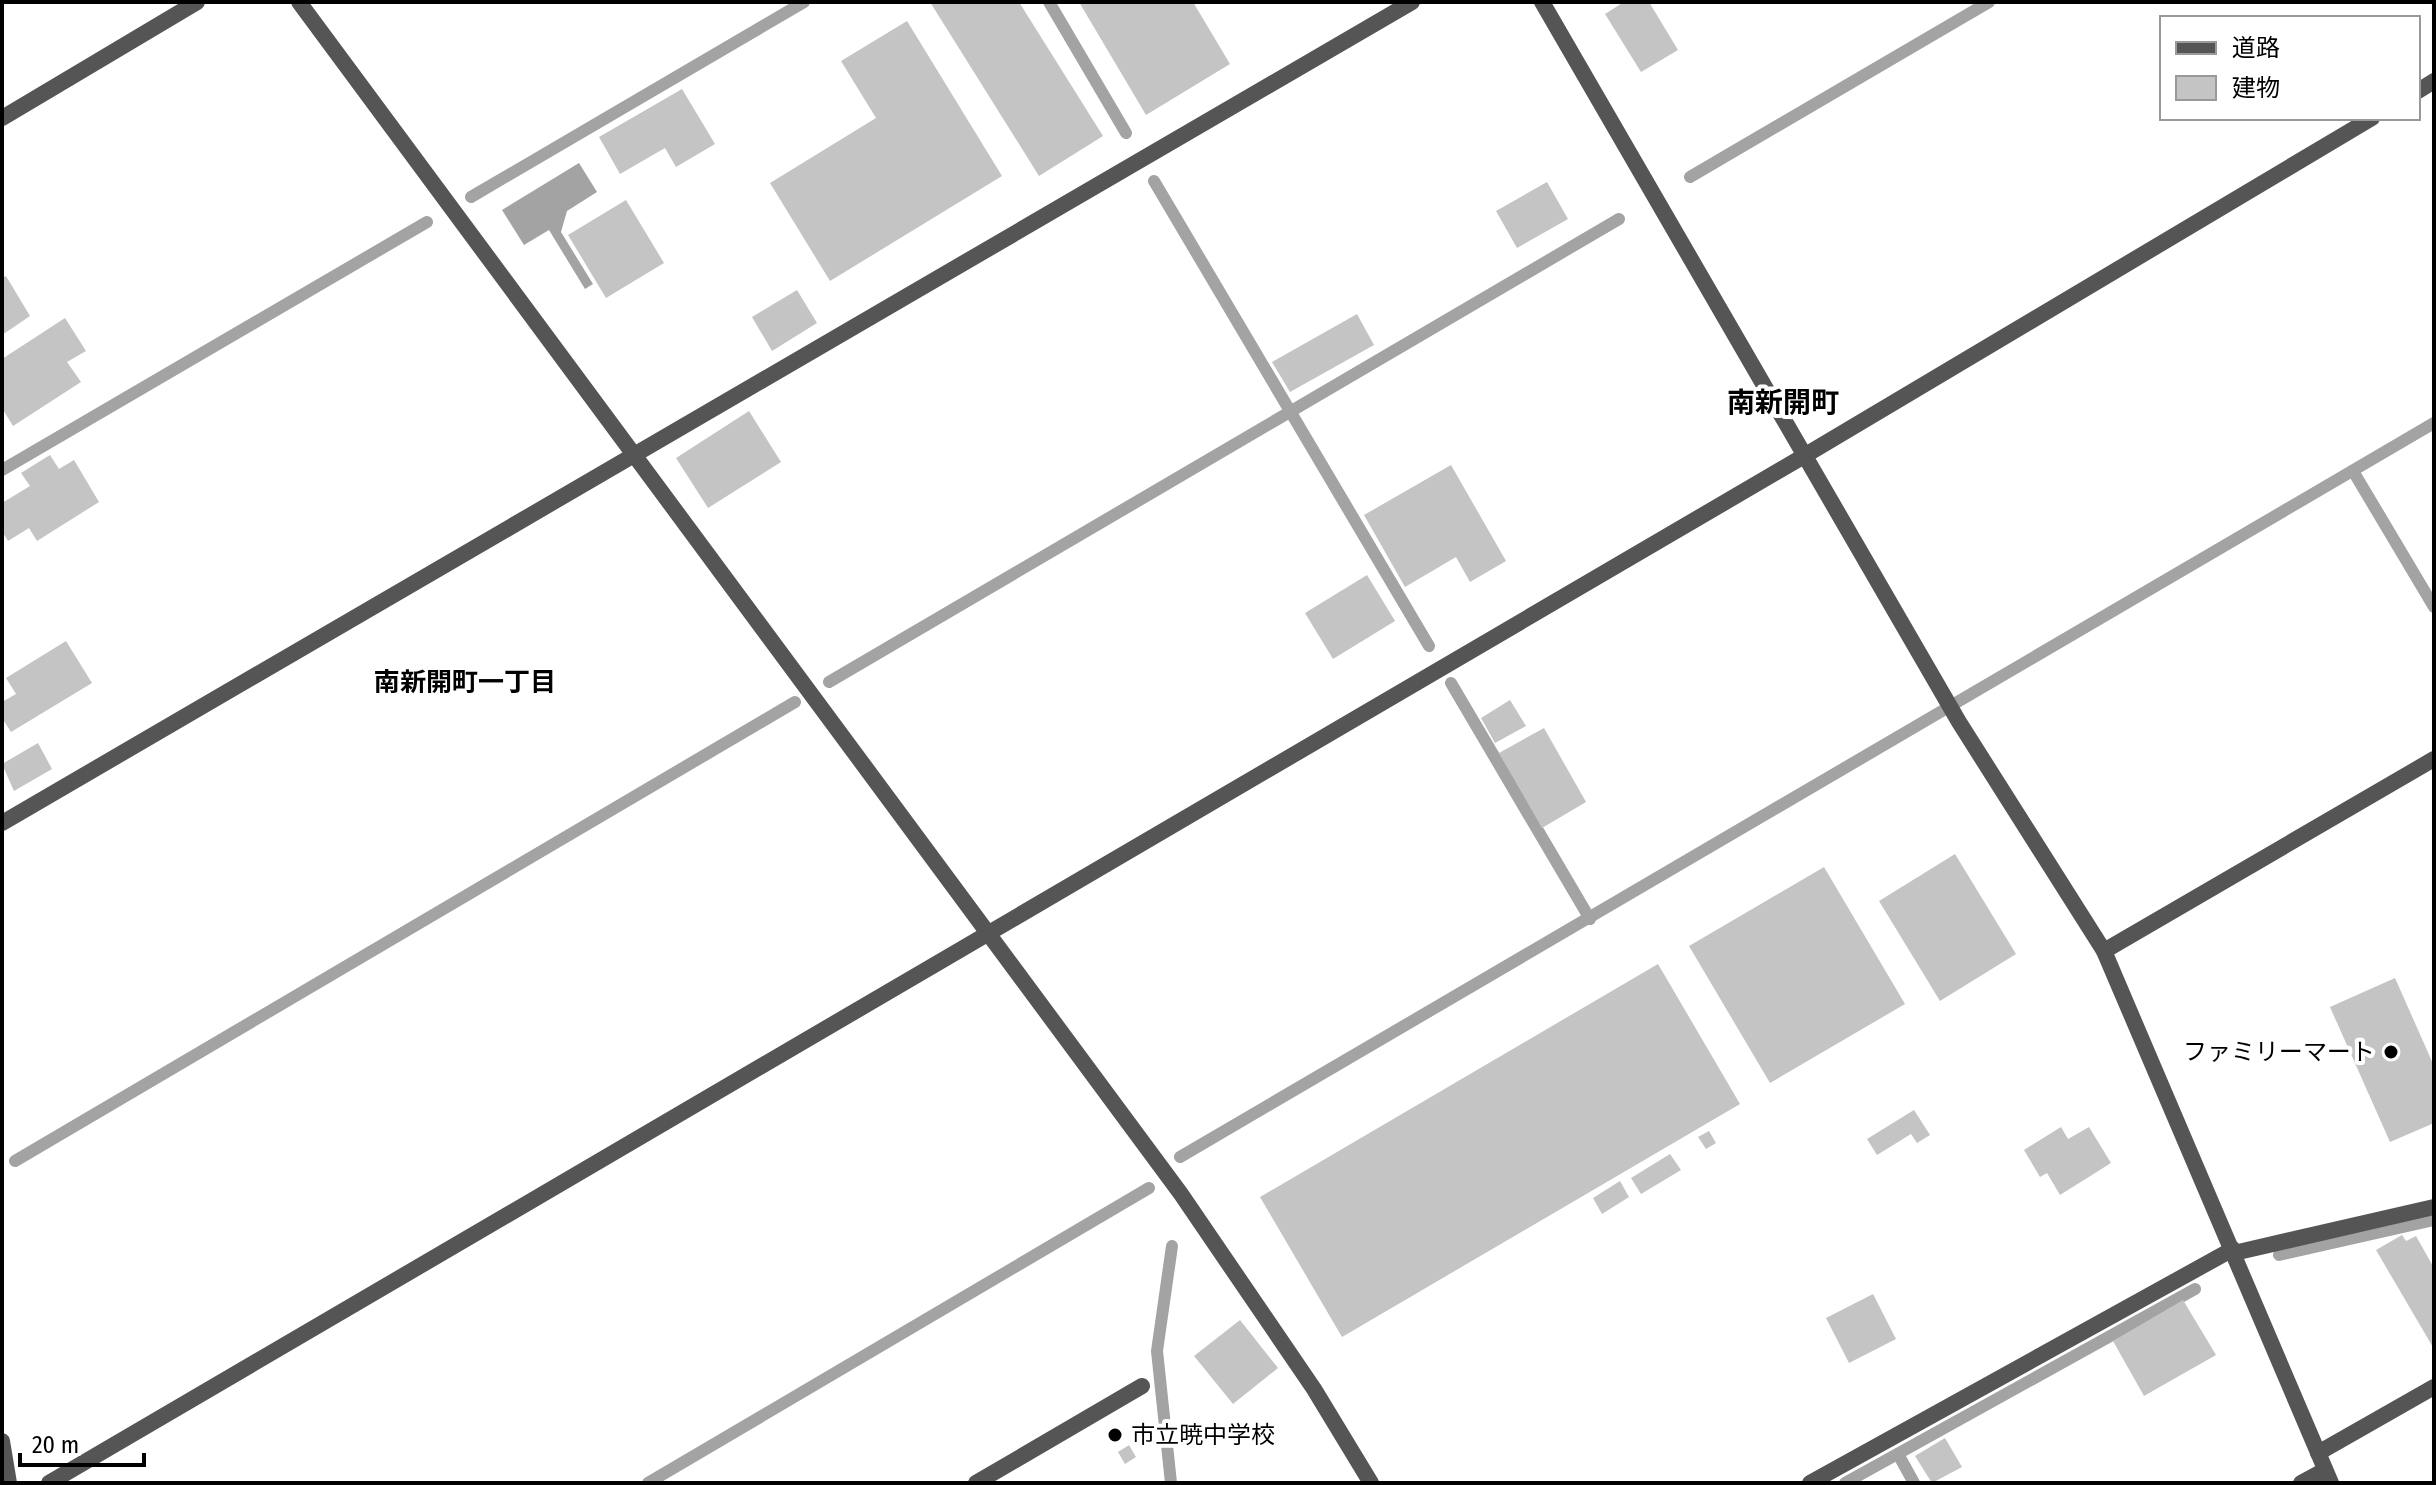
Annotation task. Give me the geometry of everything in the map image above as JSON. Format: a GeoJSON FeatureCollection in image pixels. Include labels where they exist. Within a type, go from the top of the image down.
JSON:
{"type":"FeatureCollection","features":[{"type":"Feature","properties":{"kind":"street"},"geometry":{"type":"LineString","coordinates":[[2,118],[197,2]]}},
{"type":"Feature","properties":{"kind":"street"},"geometry":{"type":"LineString","coordinates":[[299,2],[630,454],[1181,1194],[1314,1389],[1371,1483]]}},
{"type":"Feature","properties":{"kind":"street"},"geometry":{"type":"LineString","coordinates":[[2,823],[630,454],[1412,2]]}},
{"type":"Feature","properties":{"kind":"street"},"geometry":{"type":"LineString","coordinates":[[1542,2],[1959,722],[2104,951],[2328,1476],[2301,1483]]}},
{"type":"Feature","properties":{"kind":"street"},"geometry":{"type":"LineString","coordinates":[[49,1483],[1804,456],[2369,120]]}},
{"type":"Feature","properties":{"kind":"street"},"geometry":{"type":"LineString","coordinates":[[2104,951],[2434,759]]}},
{"type":"Feature","properties":{"kind":"street"},"geometry":{"type":"LineString","coordinates":[[1810,1483],[2234,1251],[2434,1207]]}},
{"type":"Feature","properties":{"kind":"street"},"geometry":{"type":"LineString","coordinates":[[976,1483],[1142,1386]]}},
{"type":"Feature","properties":{"kind":"street"},"geometry":{"type":"LineString","coordinates":[[2318,1453],[2434,1387]]}},
{"type":"Feature","properties":{"kind":"street"},"geometry":{"type":"LineString","coordinates":[[2,1441],[9,1483]]}},
{"type":"Feature","properties":{"kind":"shaded area"},"geometry":{"type":"Polygon","coordinates":[[[579,163],[597,192],[567,211],[561,232],[593,284],[585,289],[549,230],[524,245],[502,210],[579,163]]]}},
{"type":"Feature","properties":{"kind":"building"},"geometry":{"type":"Polygon","coordinates":[[[930,2],[1019,2],[1103,136],[1039,176],[930,2]]]}},
{"type":"Feature","properties":{"kind":"building"},"geometry":{"type":"Polygon","coordinates":[[[1079,2],[1193,2],[1230,64],[1146,115],[1079,2]]]}},
{"type":"Feature","properties":{"kind":"building"},"geometry":{"type":"Polygon","coordinates":[[[1624,2],[1649,2],[1678,50],[1641,72],[1605,14],[1624,2]]]}},
{"type":"Feature","properties":{"kind":"building"},"geometry":{"type":"Polygon","coordinates":[[[907,21],[1002,176],[830,281],[770,183],[876,118],[841,61],[907,21]]]}},
{"type":"Feature","properties":{"kind":"building"},"geometry":{"type":"Polygon","coordinates":[[[682,89],[715,144],[676,167],[665,148],[620,174],[599,137],[682,89]]]}},
{"type":"Feature","properties":{"kind":"building"},"geometry":{"type":"Polygon","coordinates":[[[1547,182],[1568,219],[1517,248],[1496,211],[1547,182]]]}},
{"type":"Feature","properties":{"kind":"building"},"geometry":{"type":"Polygon","coordinates":[[[626,200],[664,263],[606,298],[568,235],[626,200]]]}},
{"type":"Feature","properties":{"kind":"building"},"geometry":{"type":"Polygon","coordinates":[[[6,276],[30,316],[2,335],[2,278],[6,276]]]}},
{"type":"Feature","properties":{"kind":"building"},"geometry":{"type":"Polygon","coordinates":[[[797,290],[817,323],[772,351],[752,317],[797,290]]]}},
{"type":"Feature","properties":{"kind":"building"},"geometry":{"type":"Polygon","coordinates":[[[1357,314],[1374,345],[1290,392],[1272,362],[1357,314]]]}},
{"type":"Feature","properties":{"kind":"building"},"geometry":{"type":"Polygon","coordinates":[[[65,318],[86,351],[67,362],[81,382],[13,426],[2,408],[2,359],[65,318]]]}},
{"type":"Feature","properties":{"kind":"building"},"geometry":{"type":"Polygon","coordinates":[[[749,411],[781,462],[708,508],[676,458],[749,411]]]}},
{"type":"Feature","properties":{"kind":"building"},"geometry":{"type":"Polygon","coordinates":[[[50,455],[59,469],[74,460],[99,502],[37,541],[29,528],[8,541],[2,531],[2,503],[30,486],[21,473],[50,455]]]}},
{"type":"Feature","properties":{"kind":"building"},"geometry":{"type":"Polygon","coordinates":[[[1451,465],[1506,561],[1470,582],[1456,557],[1405,587],[1364,515],[1451,465]]]}},
{"type":"Feature","properties":{"kind":"building"},"geometry":{"type":"Polygon","coordinates":[[[1367,575],[1395,621],[1333,659],[1305,613],[1367,575]]]}},
{"type":"Feature","properties":{"kind":"building"},"geometry":{"type":"Polygon","coordinates":[[[66,641],[92,683],[11,732],[2,718],[2,702],[16,694],[6,678],[66,641]]]}},
{"type":"Feature","properties":{"kind":"building"},"geometry":{"type":"Polygon","coordinates":[[[1510,700],[1526,726],[1495,743],[1481,718],[1510,700]]]}},
{"type":"Feature","properties":{"kind":"building"},"geometry":{"type":"Polygon","coordinates":[[[1544,728],[1586,802],[1542,828],[1499,753],[1544,728]]]}},
{"type":"Feature","properties":{"kind":"building"},"geometry":{"type":"Polygon","coordinates":[[[38,743],[52,769],[14,791],[2,764],[38,743]]]}},
{"type":"Feature","properties":{"kind":"building"},"geometry":{"type":"Polygon","coordinates":[[[1955,854],[2016,954],[1940,1001],[1879,901],[1955,854]]]}},
{"type":"Feature","properties":{"kind":"building"},"geometry":{"type":"Polygon","coordinates":[[[1824,867],[1905,1004],[1770,1083],[1689,946],[1824,867]]]}},
{"type":"Feature","properties":{"kind":"building"},"geometry":{"type":"Polygon","coordinates":[[[1658,964],[1740,1104],[1342,1337],[1260,1197],[1658,964]]]}},
{"type":"Feature","properties":{"kind":"building"},"geometry":{"type":"Polygon","coordinates":[[[2395,978],[2434,1066],[2434,1123],[2390,1142],[2330,1007],[2395,978]]]}},
{"type":"Feature","properties":{"kind":"building"},"geometry":{"type":"Polygon","coordinates":[[[1914,1110],[1930,1135],[1917,1143],[1911,1134],[1877,1155],[1867,1139],[1914,1110]]]}},
{"type":"Feature","properties":{"kind":"building"},"geometry":{"type":"Polygon","coordinates":[[[2061,1127],[2068,1139],[2089,1127],[2111,1163],[2060,1195],[2047,1173],[2040,1177],[2024,1150],[2061,1127]]]}},
{"type":"Feature","properties":{"kind":"building"},"geometry":{"type":"Polygon","coordinates":[[[1709,1131],[1716,1143],[1706,1149],[1698,1137],[1709,1131]]]}},
{"type":"Feature","properties":{"kind":"building"},"geometry":{"type":"Polygon","coordinates":[[[1670,1154],[1681,1170],[1641,1194],[1631,1178],[1670,1154]]]}},
{"type":"Feature","properties":{"kind":"building"},"geometry":{"type":"Polygon","coordinates":[[[1620,1181],[1629,1197],[1602,1214],[1593,1198],[1620,1181]]]}},
{"type":"Feature","properties":{"kind":"building"},"geometry":{"type":"Polygon","coordinates":[[[2402,1235],[2406,1241],[2416,1236],[2434,1268],[2434,1349],[2376,1250],[2402,1235]]]}},
{"type":"Feature","properties":{"kind":"building"},"geometry":{"type":"Polygon","coordinates":[[[1873,1294],[1896,1339],[1849,1363],[1826,1318],[1873,1294]]]}},
{"type":"Feature","properties":{"kind":"building"},"geometry":{"type":"Polygon","coordinates":[[[2183,1300],[2216,1355],[2144,1396],[2113,1341],[2183,1300]]]}},
{"type":"Feature","properties":{"kind":"building"},"geometry":{"type":"Polygon","coordinates":[[[1240,1320],[1278,1368],[1233,1404],[1194,1356],[1240,1320]]]}},
{"type":"Feature","properties":{"kind":"building"},"geometry":{"type":"Polygon","coordinates":[[[1945,1438],[1962,1467],[1932,1483],[1915,1456],[1945,1438]]]}},
{"type":"Feature","properties":{"kind":"building"},"geometry":{"type":"Polygon","coordinates":[[[1129,1445],[1136,1457],[1125,1464],[1118,1452],[1129,1445]]]}},
{"type":"Feature","properties":{"kind":"waterway"},"geometry":{"type":"LineString","coordinates":[[471,197],[804,2]]}},
{"type":"Feature","properties":{"kind":"waterway"},"geometry":{"type":"LineString","coordinates":[[1049,2],[1126,133]]}},
{"type":"Feature","properties":{"kind":"waterway"},"geometry":{"type":"LineString","coordinates":[[1690,177],[1989,2]]}},
{"type":"Feature","properties":{"kind":"waterway"},"geometry":{"type":"LineString","coordinates":[[1154,181],[1429,646]]}},
{"type":"Feature","properties":{"kind":"waterway"},"geometry":{"type":"LineString","coordinates":[[829,682],[1619,219]]}},
{"type":"Feature","properties":{"kind":"waterway"},"geometry":{"type":"LineString","coordinates":[[2,470],[427,222]]}},
{"type":"Feature","properties":{"kind":"waterway"},"geometry":{"type":"LineString","coordinates":[[1180,1157],[2434,423]]}},
{"type":"Feature","properties":{"kind":"waterway"},"geometry":{"type":"LineString","coordinates":[[2353,471],[2434,607]]}},
{"type":"Feature","properties":{"kind":"waterway"},"geometry":{"type":"LineString","coordinates":[[1451,683],[1590,919]]}},
{"type":"Feature","properties":{"kind":"waterway"},"geometry":{"type":"LineString","coordinates":[[15,1161],[795,702]]}},
{"type":"Feature","properties":{"kind":"waterway"},"geometry":{"type":"LineString","coordinates":[[648,1483],[1149,1188]]}},
{"type":"Feature","properties":{"kind":"waterway"},"geometry":{"type":"LineString","coordinates":[[2279,1255],[2434,1220]]}},
{"type":"Feature","properties":{"kind":"waterway"},"geometry":{"type":"LineString","coordinates":[[1171,1483],[1157,1351],[1172,1246]]}},
{"type":"Feature","properties":{"kind":"waterway"},"geometry":{"type":"LineString","coordinates":[[1845,1483],[2195,1289]]}},
{"type":"Feature","properties":{"kind":"waterway"},"geometry":{"type":"LineString","coordinates":[[1898,1454],[1914,1483]]}},
{"type":"Feature","properties":{"kind":"place","name":"ファミリーマート"},"geometry":{"type":"Point","coordinates":[2391,1052]}},
{"type":"Feature","properties":{"kind":"place","name":"市立暁中学校"},"geometry":{"type":"Point","coordinates":[1115,1435]}},
{"type":"Feature","properties":{"kind":"district","name":"南新開町"},"geometry":{"type":"Point","coordinates":[1783,402]}},
{"type":"Feature","properties":{"kind":"district","name":"南新開町一丁目"},"geometry":{"type":"Point","coordinates":[465,682]}}]}
